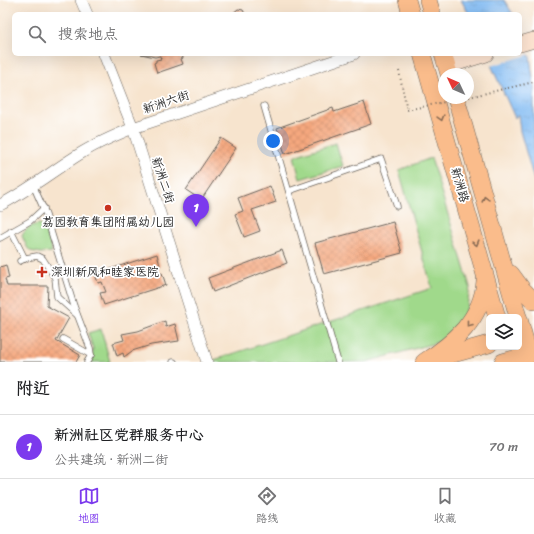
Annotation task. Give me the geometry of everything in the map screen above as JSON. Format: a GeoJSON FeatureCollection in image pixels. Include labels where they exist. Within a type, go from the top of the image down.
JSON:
{"type":"FeatureCollection","features":[{"type":"Feature","properties":{"kind":"main road"},"geometry":{"type":"LineString","coordinates":[[407,0],[410,12]]}},
{"type":"Feature","properties":{"kind":"main road"},"geometry":{"type":"LineString","coordinates":[[428,0],[431,12]]}},
{"type":"Feature","properties":{"kind":"main road","name":"新洲路"},"geometry":{"type":"LineString","coordinates":[[423,56],[496,314]]}},
{"type":"Feature","properties":{"kind":"main road","name":"新洲路"},"geometry":{"type":"LineString","coordinates":[[458,104],[518,314]]}},
{"type":"Feature","properties":{"kind":"main road"},"geometry":{"type":"LineString","coordinates":[[502,255],[517,284],[534,301]]}},
{"type":"Feature","properties":{"kind":"main road"},"geometry":{"type":"LineString","coordinates":[[423,362],[452,342],[472,320],[479,307],[484,292],[485,275]]}},
{"type":"Feature","properties":{"kind":"main road","name":"新洲路"},"geometry":{"type":"LineString","coordinates":[[526,334],[531,357]]}},
{"type":"Feature","properties":{"kind":"main road"},"geometry":{"type":"LineString","coordinates":[[423,362],[465,356],[486,346]]}},
{"type":"Feature","properties":{"kind":"main road"},"geometry":{"type":"LineString","coordinates":[[507,358],[531,357]]}},
{"type":"Feature","properties":{"kind":"street"},"geometry":{"type":"LineString","coordinates":[[81,0],[86,12]]}},
{"type":"Feature","properties":{"kind":"street","name":"新洲二街"},"geometry":{"type":"LineString","coordinates":[[105,56],[133,128],[208,362]]}},
{"type":"Feature","properties":{"kind":"street","name":"新洲六街"},"geometry":{"type":"LineString","coordinates":[[0,205],[15,197],[83,152],[108,138],[133,128],[348,56]]}},
{"type":"Feature","properties":{"kind":"street"},"geometry":{"type":"LineString","coordinates":[[446,65],[478,56]]}},
{"type":"Feature","properties":{"kind":"lane"},"geometry":{"type":"LineString","coordinates":[[264,106],[338,362]]}},
{"type":"Feature","properties":{"kind":"lane"},"geometry":{"type":"LineString","coordinates":[[289,192],[381,159],[397,206]]}},
{"type":"Feature","properties":{"kind":"lane"},"geometry":{"type":"LineString","coordinates":[[33,185],[44,208],[90,348],[91,355],[87,362]]}},
{"type":"Feature","properties":{"kind":"lane"},"geometry":{"type":"LineString","coordinates":[[0,238],[30,221],[44,208]]}},
{"type":"Feature","properties":{"kind":"lane"},"geometry":{"type":"LineString","coordinates":[[11,231],[22,260],[37,256],[43,259],[55,278],[57,297],[78,315]]}},
{"type":"Feature","properties":{"kind":"lane"},"geometry":{"type":"LineString","coordinates":[[63,339],[91,355]]}},
{"type":"Feature","properties":{"kind":"path"},"geometry":{"type":"LineString","coordinates":[[400,71],[407,110],[438,103]]}},
{"type":"Feature","properties":{"kind":"path"},"geometry":{"type":"LineString","coordinates":[[474,96],[534,82]]}},
{"type":"Feature","properties":{"kind":"green space"},"geometry":{"type":"Polygon","coordinates":[[[336,143],[343,166],[300,179],[294,156],[336,143]]]}},
{"type":"Feature","properties":{"kind":"green space"},"geometry":{"type":"Polygon","coordinates":[[[431,158],[470,287],[467,307],[463,316],[458,324],[439,342],[366,362],[208,362],[432,288],[399,170],[431,158]]]}},
{"type":"Feature","properties":{"kind":"green space"},"geometry":{"type":"Polygon","coordinates":[[[39,224],[45,226],[52,252],[41,253],[30,251],[27,247],[22,236],[23,234],[33,225],[39,224]]]}},
{"type":"Feature","properties":{"kind":"green space"},"geometry":{"type":"Polygon","coordinates":[[[101,329],[110,362],[92,362],[93,348],[88,333],[101,329]]]}},
{"type":"Feature","properties":{"kind":"water"},"geometry":{"type":"Polygon","coordinates":[[[461,0],[504,0],[512,12],[468,12],[461,0]]]}},
{"type":"Feature","properties":{"kind":"water"},"geometry":{"type":"Polygon","coordinates":[[[522,35],[530,57],[534,87],[534,180],[520,131],[518,114],[515,118],[491,65],[515,56],[522,56],[522,35]]]}},
{"type":"Feature","properties":{"kind":"pier"},"geometry":{"type":"Polygon","coordinates":[[[522,31],[531,54],[490,66],[486,56],[522,56],[522,31]]]}},
{"type":"Feature","properties":{"kind":"building"},"geometry":{"type":"Polygon","coordinates":[[[238,9],[243,10],[244,12],[234,12],[238,9]]]}},
{"type":"Feature","properties":{"kind":"building"},"geometry":{"type":"Polygon","coordinates":[[[160,56],[182,56],[183,58],[181,59],[183,64],[157,73],[154,63],[156,60],[161,59],[160,56]]]}},
{"type":"Feature","properties":{"kind":"building"},"geometry":{"type":"Polygon","coordinates":[[[364,102],[371,124],[285,154],[277,128],[333,108],[334,112],[364,102]]]}},
{"type":"Feature","properties":{"kind":"building"},"geometry":{"type":"Polygon","coordinates":[[[221,138],[236,148],[201,200],[186,190],[221,138]]]}},
{"type":"Feature","properties":{"kind":"building"},"geometry":{"type":"Polygon","coordinates":[[[270,186],[276,202],[252,210],[260,231],[244,237],[235,214],[243,211],[238,198],[270,186]]]}},
{"type":"Feature","properties":{"kind":"building"},"geometry":{"type":"Polygon","coordinates":[[[393,222],[402,253],[324,274],[315,243],[393,222]]]}},
{"type":"Feature","properties":{"kind":"building"},"geometry":{"type":"Polygon","coordinates":[[[282,250],[287,263],[213,292],[208,278],[282,250]]]}},
{"type":"Feature","properties":{"kind":"building"},"geometry":{"type":"Polygon","coordinates":[[[157,254],[160,266],[157,267],[159,274],[162,273],[166,285],[104,305],[100,293],[106,292],[102,282],[98,283],[95,274],[157,254]]]}},
{"type":"Feature","properties":{"kind":"building"},"geometry":{"type":"Polygon","coordinates":[[[6,265],[9,278],[5,279],[7,286],[48,286],[47,306],[69,318],[56,341],[80,355],[76,362],[0,362],[0,267],[6,265]]]}},
{"type":"Feature","properties":{"kind":"building"},"geometry":{"type":"Polygon","coordinates":[[[165,321],[166,327],[175,324],[179,341],[151,345],[132,351],[124,357],[123,353],[117,356],[113,343],[124,340],[122,334],[138,331],[165,321]]]}},
{"type":"Feature","properties":{"kind":"place","name":"荔园教育集团附属幼儿园"},"geometry":{"type":"Point","coordinates":[108,208]}},
{"type":"Feature","properties":{"kind":"place","name":"新洲社区党群服务中心"},"geometry":{"type":"Point","coordinates":[196,227]}},
{"type":"Feature","properties":{"kind":"place","name":"深圳新风和睦家医院"},"geometry":{"type":"Point","coordinates":[42,272]}}]}
